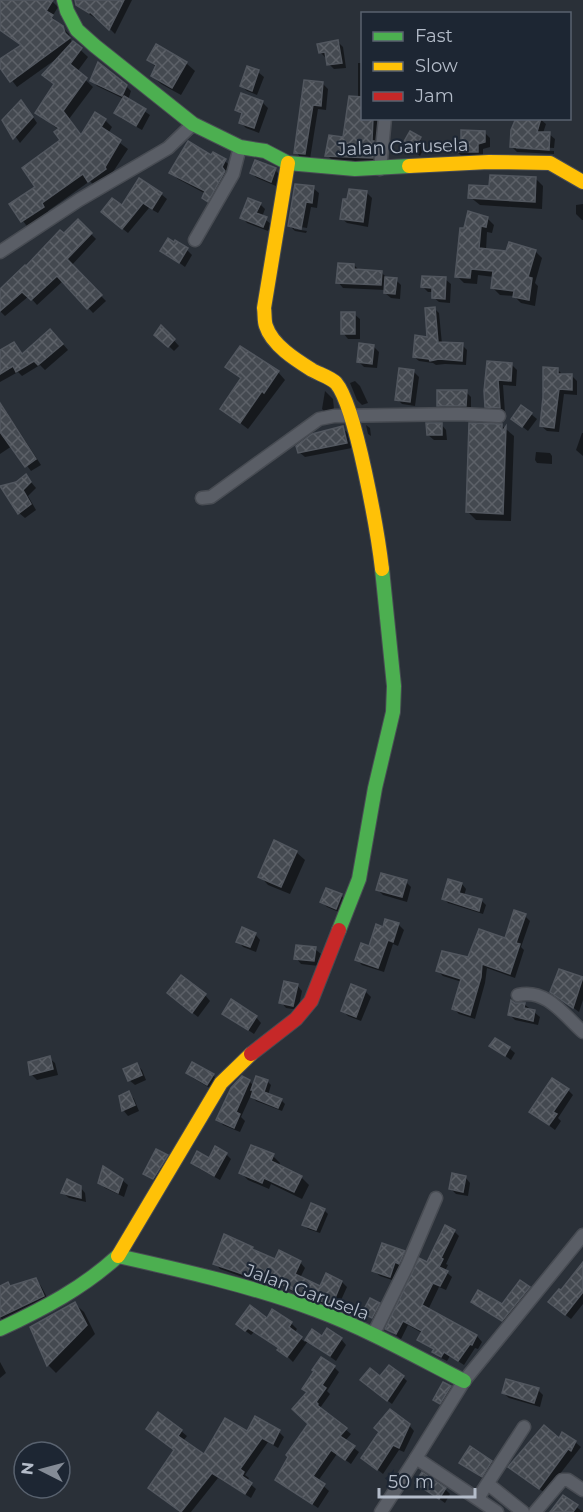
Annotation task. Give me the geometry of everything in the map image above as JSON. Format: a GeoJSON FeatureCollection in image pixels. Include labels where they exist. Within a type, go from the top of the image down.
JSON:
{"type":"FeatureCollection","features":[{"type":"Feature","properties":{"kind":"street","name":"Jalan Garusela"},"geometry":{"type":"LineString","coordinates":[[64,0],[77,30],[193,124],[240,147],[265,151],[288,163],[355,169],[454,163],[544,163],[555,166],[583,182]]}},
{"type":"Feature","properties":{"kind":"street"},"geometry":{"type":"LineString","coordinates":[[380,169],[385,120]]}},
{"type":"Feature","properties":{"kind":"street"},"geometry":{"type":"LineString","coordinates":[[0,252],[79,200],[168,148],[193,124]]}},
{"type":"Feature","properties":{"kind":"street"},"geometry":{"type":"LineString","coordinates":[[195,240],[233,174],[240,147]]}},
{"type":"Feature","properties":{"kind":"street"},"geometry":{"type":"LineString","coordinates":[[0,1329],[73,1292],[103,1271],[118,1256],[221,1083],[243,1060],[296,1019],[311,1001],[359,879],[394,699],[381,561],[360,450],[351,417],[340,390],[334,382],[311,369],[274,341],[267,326],[264,308],[288,163]]}},
{"type":"Feature","properties":{"kind":"street"},"geometry":{"type":"LineString","coordinates":[[202,498],[211,496],[319,419],[334,416],[460,414],[499,416]]}},
{"type":"Feature","properties":{"kind":"street"},"geometry":{"type":"LineString","coordinates":[[518,995],[538,994],[583,1032]]}},
{"type":"Feature","properties":{"kind":"street"},"geometry":{"type":"LineString","coordinates":[[373,1335],[407,1266],[436,1198]]}},
{"type":"Feature","properties":{"kind":"street"},"geometry":{"type":"LineString","coordinates":[[381,1512],[464,1381],[583,1235]]}},
{"type":"Feature","properties":{"kind":"street","name":"Jalan Garusela"},"geometry":{"type":"LineString","coordinates":[[118,1256],[209,1276],[315,1310],[373,1335],[464,1381]]}},
{"type":"Feature","properties":{"kind":"street"},"geometry":{"type":"LineString","coordinates":[[478,1498],[524,1427]]}},
{"type":"Feature","properties":{"kind":"street"},"geometry":{"type":"LineString","coordinates":[[416,1458],[497,1512]]}},
{"type":"Feature","properties":{"kind":"street"},"geometry":{"type":"LineString","coordinates":[[535,1512],[562,1480],[568,1480],[583,1490]]}},
{"type":"Feature","properties":{"kind":"street"},"geometry":{"type":"LineString","coordinates":[[488,1484],[523,1512]]}},
{"type":"Feature","properties":{"kind":"building"},"geometry":{"type":"Polygon","coordinates":[[[0,0],[53,0],[46,11],[53,15],[51,18],[63,26],[70,38],[10,82],[0,68],[0,59],[21,45],[0,30],[0,0]]]}},
{"type":"Feature","properties":{"kind":"building"},"geometry":{"type":"Polygon","coordinates":[[[75,0],[124,0],[109,30],[90,12],[76,5],[75,0]]]}},
{"type":"Feature","properties":{"kind":"building"},"geometry":{"type":"Polygon","coordinates":[[[338,40],[342,63],[327,65],[325,52],[319,53],[317,44],[338,40]]]}},
{"type":"Feature","properties":{"kind":"building"},"geometry":{"type":"Polygon","coordinates":[[[73,41],[82,48],[70,64],[87,78],[63,111],[81,135],[95,112],[106,119],[101,127],[121,140],[105,167],[106,169],[88,182],[83,174],[42,203],[44,207],[21,222],[9,204],[35,187],[22,168],[60,140],[54,132],[59,128],[35,113],[54,84],[42,75],[73,41]]]}},
{"type":"Feature","properties":{"kind":"building"},"geometry":{"type":"Polygon","coordinates":[[[156,44],[187,62],[172,88],[151,76],[156,65],[147,60],[156,44]]]}},
{"type":"Feature","properties":{"kind":"building"},"geometry":{"type":"Polygon","coordinates":[[[98,62],[127,85],[122,96],[90,81],[98,62]]]}},
{"type":"Feature","properties":{"kind":"building"},"geometry":{"type":"Polygon","coordinates":[[[247,66],[259,70],[252,91],[240,86],[247,66]]]}},
{"type":"Feature","properties":{"kind":"building"},"geometry":{"type":"Polygon","coordinates":[[[304,80],[323,82],[321,106],[313,105],[305,154],[294,153],[304,80]]]}},
{"type":"Feature","properties":{"kind":"building"},"geometry":{"type":"Polygon","coordinates":[[[241,93],[263,101],[254,128],[239,123],[242,113],[235,110],[241,93]]]}},
{"type":"Feature","properties":{"kind":"building"},"geometry":{"type":"Polygon","coordinates":[[[124,96],[146,109],[136,126],[114,113],[124,96]]]}},
{"type":"Feature","properties":{"kind":"building"},"geometry":{"type":"Polygon","coordinates":[[[349,96],[361,97],[361,120],[373,120],[373,158],[325,156],[329,135],[343,137],[349,96]]]}},
{"type":"Feature","properties":{"kind":"building"},"geometry":{"type":"Polygon","coordinates":[[[21,100],[33,117],[13,139],[2,120],[21,100]]]}},
{"type":"Feature","properties":{"kind":"building"},"geometry":{"type":"Polygon","coordinates":[[[515,120],[540,120],[537,132],[550,132],[549,150],[510,147],[511,130],[515,120]]]}},
{"type":"Feature","properties":{"kind":"building"},"geometry":{"type":"Polygon","coordinates":[[[461,130],[485,131],[485,142],[478,144],[478,152],[456,152],[456,142],[461,142],[461,130]]]}},
{"type":"Feature","properties":{"kind":"building"},"geometry":{"type":"Polygon","coordinates":[[[410,131],[421,137],[414,151],[402,145],[410,131]]]}},
{"type":"Feature","properties":{"kind":"building"},"geometry":{"type":"Polygon","coordinates":[[[188,141],[211,155],[213,152],[226,159],[222,167],[225,171],[208,202],[202,198],[205,191],[169,173],[188,141]]]}},
{"type":"Feature","properties":{"kind":"building"},"geometry":{"type":"Polygon","coordinates":[[[255,160],[276,168],[271,182],[250,173],[255,160]]]}},
{"type":"Feature","properties":{"kind":"building"},"geometry":{"type":"Polygon","coordinates":[[[490,175],[536,177],[535,202],[468,198],[469,185],[489,186],[490,175]]]}},
{"type":"Feature","properties":{"kind":"building"},"geometry":{"type":"Polygon","coordinates":[[[139,178],[162,193],[152,209],[143,203],[122,229],[101,212],[112,198],[122,205],[139,178]]]}},
{"type":"Feature","properties":{"kind":"building"},"geometry":{"type":"Polygon","coordinates":[[[295,184],[314,186],[312,203],[306,202],[301,229],[288,226],[295,184]]]}},
{"type":"Feature","properties":{"kind":"building"},"geometry":{"type":"Polygon","coordinates":[[[349,189],[367,191],[363,222],[340,219],[343,199],[347,199],[349,189]]]}},
{"type":"Feature","properties":{"kind":"building"},"geometry":{"type":"Polygon","coordinates":[[[248,198],[261,203],[256,213],[267,217],[263,227],[240,218],[248,198]]]}},
{"type":"Feature","properties":{"kind":"building"},"geometry":{"type":"Polygon","coordinates":[[[468,211],[488,217],[486,227],[481,226],[479,248],[506,251],[509,242],[536,250],[528,277],[532,278],[529,300],[513,297],[514,291],[491,288],[493,271],[471,269],[470,278],[455,277],[460,228],[464,228],[468,211]]]}},
{"type":"Feature","properties":{"kind":"building"},"geometry":{"type":"Polygon","coordinates":[[[78,219],[92,233],[67,259],[102,295],[87,309],[57,276],[31,300],[22,292],[0,311],[0,289],[26,266],[60,230],[64,233],[78,219]]]}},
{"type":"Feature","properties":{"kind":"building"},"geometry":{"type":"Polygon","coordinates":[[[168,238],[188,248],[179,263],[160,251],[168,238]]]}},
{"type":"Feature","properties":{"kind":"building"},"geometry":{"type":"Polygon","coordinates":[[[338,263],[354,264],[354,269],[382,271],[381,285],[336,283],[338,263]]]}},
{"type":"Feature","properties":{"kind":"building"},"geometry":{"type":"Polygon","coordinates":[[[422,276],[446,277],[445,299],[432,298],[432,288],[421,287],[422,276]]]}},
{"type":"Feature","properties":{"kind":"building"},"geometry":{"type":"Polygon","coordinates":[[[385,277],[397,278],[395,294],[384,293],[385,277]]]}},
{"type":"Feature","properties":{"kind":"building"},"geometry":{"type":"Polygon","coordinates":[[[435,307],[438,342],[463,343],[462,361],[439,359],[430,361],[413,357],[415,335],[427,337],[425,308],[435,307]]]}},
{"type":"Feature","properties":{"kind":"building"},"geometry":{"type":"Polygon","coordinates":[[[341,312],[355,312],[355,334],[341,334],[341,312]]]}},
{"type":"Feature","properties":{"kind":"building"},"geometry":{"type":"Polygon","coordinates":[[[161,325],[175,339],[168,347],[154,335],[161,325]]]}},
{"type":"Feature","properties":{"kind":"building"},"geometry":{"type":"Polygon","coordinates":[[[50,329],[63,344],[38,365],[34,361],[16,372],[13,366],[0,374],[0,350],[14,342],[22,354],[50,329]]]}},
{"type":"Feature","properties":{"kind":"building"},"geometry":{"type":"Polygon","coordinates":[[[359,343],[374,345],[372,364],[357,362],[359,343]]]}},
{"type":"Feature","properties":{"kind":"building"},"geometry":{"type":"Polygon","coordinates":[[[240,346],[279,371],[240,423],[220,409],[241,378],[225,367],[240,346]]]}},
{"type":"Feature","properties":{"kind":"building"},"geometry":{"type":"Polygon","coordinates":[[[487,361],[512,363],[511,381],[498,380],[500,408],[485,407],[487,361]]]}},
{"type":"Feature","properties":{"kind":"building"},"geometry":{"type":"Polygon","coordinates":[[[543,367],[558,368],[558,374],[572,374],[572,390],[559,389],[554,428],[540,426],[543,367]]]}},
{"type":"Feature","properties":{"kind":"building"},"geometry":{"type":"Polygon","coordinates":[[[399,368],[414,370],[410,402],[395,400],[399,368]]]}},
{"type":"Feature","properties":{"kind":"building"},"geometry":{"type":"Polygon","coordinates":[[[437,390],[467,390],[466,406],[437,406],[437,390]]]}},
{"type":"Feature","properties":{"kind":"building"},"geometry":{"type":"Polygon","coordinates":[[[0,403],[36,459],[25,467],[0,432],[0,403]]]}},
{"type":"Feature","properties":{"kind":"building"},"geometry":{"type":"Polygon","coordinates":[[[521,405],[532,413],[522,427],[511,419],[521,405]]]}},
{"type":"Feature","properties":{"kind":"building"},"geometry":{"type":"Polygon","coordinates":[[[426,423],[442,423],[442,435],[427,435],[426,423]]]}},
{"type":"Feature","properties":{"kind":"building"},"geometry":{"type":"Polygon","coordinates":[[[469,423],[502,424],[502,432],[506,426],[503,514],[466,512],[469,423]]]}},
{"type":"Feature","properties":{"kind":"building"},"geometry":{"type":"Polygon","coordinates":[[[343,426],[347,443],[298,453],[296,446],[312,434],[343,426]]]}},
{"type":"Feature","properties":{"kind":"building"},"geometry":{"type":"Polygon","coordinates":[[[26,474],[31,482],[23,490],[31,504],[18,514],[0,486],[16,482],[26,474]]]}},
{"type":"Feature","properties":{"kind":"building"},"geometry":{"type":"Polygon","coordinates":[[[274,840],[297,851],[281,887],[258,877],[274,840]]]}},
{"type":"Feature","properties":{"kind":"building"},"geometry":{"type":"Polygon","coordinates":[[[381,873],[407,880],[402,897],[376,890],[381,873]]]}},
{"type":"Feature","properties":{"kind":"building"},"geometry":{"type":"Polygon","coordinates":[[[448,879],[462,883],[459,893],[482,899],[479,911],[442,899],[448,879]]]}},
{"type":"Feature","properties":{"kind":"building"},"geometry":{"type":"Polygon","coordinates":[[[326,888],[342,894],[336,909],[320,902],[326,888]]]}},
{"type":"Feature","properties":{"kind":"building"},"geometry":{"type":"Polygon","coordinates":[[[514,910],[526,914],[516,943],[520,944],[510,974],[482,964],[481,977],[470,1015],[452,1009],[461,979],[436,971],[442,951],[468,957],[479,929],[505,938],[514,910]]]}},
{"type":"Feature","properties":{"kind":"building"},"geometry":{"type":"Polygon","coordinates":[[[385,919],[399,923],[393,942],[388,940],[378,968],[355,960],[361,943],[369,946],[376,924],[383,927],[385,919]]]}},
{"type":"Feature","properties":{"kind":"building"},"geometry":{"type":"Polygon","coordinates":[[[242,927],[256,933],[250,947],[236,942],[242,927]]]}},
{"type":"Feature","properties":{"kind":"building"},"geometry":{"type":"Polygon","coordinates":[[[296,945],[316,947],[314,961],[294,959],[296,945]]]}},
{"type":"Feature","properties":{"kind":"building"},"geometry":{"type":"Polygon","coordinates":[[[559,969],[583,977],[573,1008],[550,992],[559,969]]]}},
{"type":"Feature","properties":{"kind":"building"},"geometry":{"type":"Polygon","coordinates":[[[181,975],[206,994],[192,1013],[167,993],[181,975]]]}},
{"type":"Feature","properties":{"kind":"building"},"geometry":{"type":"Polygon","coordinates":[[[284,981],[298,984],[293,1006],[279,1003],[284,981]]]}},
{"type":"Feature","properties":{"kind":"building"},"geometry":{"type":"Polygon","coordinates":[[[351,984],[366,990],[356,1017],[341,1011],[351,984]]]}},
{"type":"Feature","properties":{"kind":"building"},"geometry":{"type":"Polygon","coordinates":[[[231,999],[257,1016],[248,1030],[222,1014],[231,999]]]}},
{"type":"Feature","properties":{"kind":"building"},"geometry":{"type":"Polygon","coordinates":[[[511,1000],[515,1003],[525,1003],[524,1008],[535,1010],[533,1021],[508,1015],[511,1000]]]}},
{"type":"Feature","properties":{"kind":"building"},"geometry":{"type":"Polygon","coordinates":[[[495,1038],[510,1047],[505,1056],[489,1046],[495,1038]]]}},
{"type":"Feature","properties":{"kind":"building"},"geometry":{"type":"Polygon","coordinates":[[[50,1056],[53,1069],[30,1075],[28,1062],[50,1056]]]}},
{"type":"Feature","properties":{"kind":"building"},"geometry":{"type":"Polygon","coordinates":[[[192,1062],[214,1074],[207,1085],[186,1073],[192,1062]]]}},
{"type":"Feature","properties":{"kind":"building"},"geometry":{"type":"Polygon","coordinates":[[[137,1063],[142,1075],[128,1081],[123,1069],[137,1063]]]}},
{"type":"Feature","properties":{"kind":"building"},"geometry":{"type":"Polygon","coordinates":[[[242,1076],[250,1080],[236,1112],[240,1114],[234,1128],[216,1120],[231,1088],[242,1076]]]}},
{"type":"Feature","properties":{"kind":"building"},"geometry":{"type":"Polygon","coordinates":[[[256,1076],[268,1080],[264,1092],[282,1099],[278,1108],[251,1097],[256,1076]]]}},
{"type":"Feature","properties":{"kind":"building"},"geometry":{"type":"Polygon","coordinates":[[[552,1078],[569,1089],[553,1112],[557,1114],[549,1125],[529,1112],[552,1078]]]}},
{"type":"Feature","properties":{"kind":"building"},"geometry":{"type":"Polygon","coordinates":[[[129,1091],[135,1105],[122,1111],[119,1096],[129,1091]]]}},
{"type":"Feature","properties":{"kind":"building"},"geometry":{"type":"Polygon","coordinates":[[[251,1145],[274,1154],[271,1161],[302,1176],[294,1192],[264,1178],[262,1183],[239,1173],[251,1145]]]}},
{"type":"Feature","properties":{"kind":"building"},"geometry":{"type":"Polygon","coordinates":[[[215,1146],[227,1153],[214,1176],[191,1163],[197,1151],[209,1158],[215,1146]]]}},
{"type":"Feature","properties":{"kind":"building"},"geometry":{"type":"Polygon","coordinates":[[[156,1149],[168,1155],[153,1179],[143,1174],[156,1149]]]}},
{"type":"Feature","properties":{"kind":"building"},"geometry":{"type":"Polygon","coordinates":[[[103,1166],[123,1179],[118,1193],[98,1183],[103,1166]]]}},
{"type":"Feature","properties":{"kind":"building"},"geometry":{"type":"Polygon","coordinates":[[[452,1173],[466,1176],[463,1192],[449,1189],[452,1173]]]}},
{"type":"Feature","properties":{"kind":"building"},"geometry":{"type":"Polygon","coordinates":[[[67,1179],[81,1186],[81,1198],[61,1193],[67,1179]]]}},
{"type":"Feature","properties":{"kind":"building"},"geometry":{"type":"Polygon","coordinates":[[[311,1203],[325,1209],[316,1230],[302,1225],[311,1203]]]}},
{"type":"Feature","properties":{"kind":"building"},"geometry":{"type":"Polygon","coordinates":[[[445,1225],[455,1230],[439,1267],[448,1271],[440,1286],[433,1283],[422,1305],[477,1335],[472,1345],[470,1344],[458,1361],[444,1352],[441,1357],[432,1352],[434,1349],[417,1340],[422,1331],[403,1321],[396,1334],[385,1329],[419,1258],[427,1262],[445,1225]]]}},
{"type":"Feature","properties":{"kind":"building"},"geometry":{"type":"Polygon","coordinates":[[[224,1234],[275,1259],[279,1250],[301,1261],[295,1274],[320,1286],[326,1273],[342,1281],[332,1305],[297,1292],[262,1275],[260,1280],[213,1264],[224,1234]]]}},
{"type":"Feature","properties":{"kind":"building"},"geometry":{"type":"Polygon","coordinates":[[[382,1243],[405,1251],[399,1264],[395,1262],[390,1277],[372,1271],[382,1243]]]}},
{"type":"Feature","properties":{"kind":"building"},"geometry":{"type":"Polygon","coordinates":[[[583,1262],[583,1292],[565,1315],[548,1302],[559,1289],[561,1290],[583,1262]]]}},
{"type":"Feature","properties":{"kind":"building"},"geometry":{"type":"Polygon","coordinates":[[[36,1278],[44,1296],[0,1317],[0,1286],[8,1282],[10,1286],[36,1278]]]}},
{"type":"Feature","properties":{"kind":"building"},"geometry":{"type":"Polygon","coordinates":[[[520,1280],[530,1287],[502,1321],[471,1302],[478,1290],[502,1304],[520,1280]]]}},
{"type":"Feature","properties":{"kind":"building"},"geometry":{"type":"Polygon","coordinates":[[[370,1298],[380,1303],[372,1318],[362,1313],[370,1298]]]}},
{"type":"Feature","properties":{"kind":"building"},"geometry":{"type":"Polygon","coordinates":[[[75,1302],[87,1325],[47,1366],[30,1327],[75,1302]]]}},
{"type":"Feature","properties":{"kind":"building"},"geometry":{"type":"Polygon","coordinates":[[[250,1305],[267,1318],[272,1309],[292,1322],[289,1327],[302,1337],[287,1357],[277,1350],[279,1348],[248,1328],[245,1331],[236,1324],[250,1305]]]}},
{"type":"Feature","properties":{"kind":"building"},"geometry":{"type":"Polygon","coordinates":[[[327,1328],[342,1338],[330,1356],[305,1340],[312,1329],[322,1336],[327,1328]]]}},
{"type":"Feature","properties":{"kind":"building"},"geometry":{"type":"Polygon","coordinates":[[[321,1357],[335,1366],[322,1385],[326,1388],[316,1402],[317,1405],[347,1428],[340,1436],[355,1446],[345,1460],[331,1450],[313,1476],[325,1484],[312,1504],[275,1480],[288,1457],[286,1455],[308,1424],[292,1409],[307,1392],[302,1389],[321,1357]]]}},
{"type":"Feature","properties":{"kind":"building"},"geometry":{"type":"Polygon","coordinates":[[[389,1365],[404,1376],[387,1401],[360,1380],[370,1368],[380,1376],[389,1365]]]}},
{"type":"Feature","properties":{"kind":"building"},"geometry":{"type":"Polygon","coordinates":[[[506,1379],[539,1388],[534,1403],[502,1393],[506,1379]]]}},
{"type":"Feature","properties":{"kind":"building"},"geometry":{"type":"Polygon","coordinates":[[[443,1382],[451,1386],[440,1404],[433,1400],[443,1382]]]}},
{"type":"Feature","properties":{"kind":"building"},"geometry":{"type":"Polygon","coordinates":[[[390,1409],[410,1424],[399,1448],[393,1445],[377,1470],[361,1458],[379,1432],[374,1428],[390,1409]]]}},
{"type":"Feature","properties":{"kind":"building"},"geometry":{"type":"Polygon","coordinates":[[[158,1412],[182,1430],[178,1436],[204,1454],[225,1418],[247,1431],[255,1416],[280,1430],[273,1444],[262,1438],[240,1469],[244,1472],[242,1476],[252,1483],[245,1494],[212,1473],[181,1512],[148,1488],[174,1450],[146,1429],[158,1412]]]}},
{"type":"Feature","properties":{"kind":"building"},"geometry":{"type":"Polygon","coordinates":[[[544,1425],[559,1438],[562,1432],[576,1441],[571,1451],[568,1449],[539,1489],[508,1467],[544,1425]]]}},
{"type":"Feature","properties":{"kind":"building"},"geometry":{"type":"Polygon","coordinates":[[[470,1446],[492,1461],[482,1477],[459,1463],[470,1446]]]}},
{"type":"Feature","properties":{"kind":"building"},"geometry":{"type":"Polygon","coordinates":[[[422,1472],[446,1488],[439,1499],[415,1483],[422,1472]]]}},
{"type":"Feature","properties":{"kind":"building"},"geometry":{"type":"Polygon","coordinates":[[[563,1495],[578,1505],[573,1512],[550,1512],[563,1495]]]}},
{"type":"Feature","properties":{"kind":"traffic: fast"},"geometry":{"type":"LineString","coordinates":[[64,0],[77,30],[95,46],[193,124],[240,147],[265,151],[288,163],[355,169],[409,166]]}},
{"type":"Feature","properties":{"kind":"traffic: fast"},"geometry":{"type":"LineString","coordinates":[[339,930],[359,879],[375,788],[393,712],[394,686],[382,569]]}},
{"type":"Feature","properties":{"kind":"traffic: fast"},"geometry":{"type":"LineString","coordinates":[[0,1329],[62,1297],[105,1268],[118,1256],[193,1273],[292,1301],[372,1334],[464,1381]]}},
{"type":"Feature","properties":{"kind":"traffic: slow"},"geometry":{"type":"LineString","coordinates":[[409,166],[489,162],[550,163],[583,182]]}},
{"type":"Feature","properties":{"kind":"traffic: slow"},"geometry":{"type":"LineString","coordinates":[[288,163],[264,308],[265,324],[279,346],[312,370],[334,381],[344,396],[365,472],[382,569]]}},
{"type":"Feature","properties":{"kind":"traffic: slow"},"geometry":{"type":"LineString","coordinates":[[118,1256],[221,1083],[251,1054]]}},
{"type":"Feature","properties":{"kind":"traffic: jam"},"geometry":{"type":"LineString","coordinates":[[251,1054],[296,1019],[311,1001],[339,930]]}}]}
